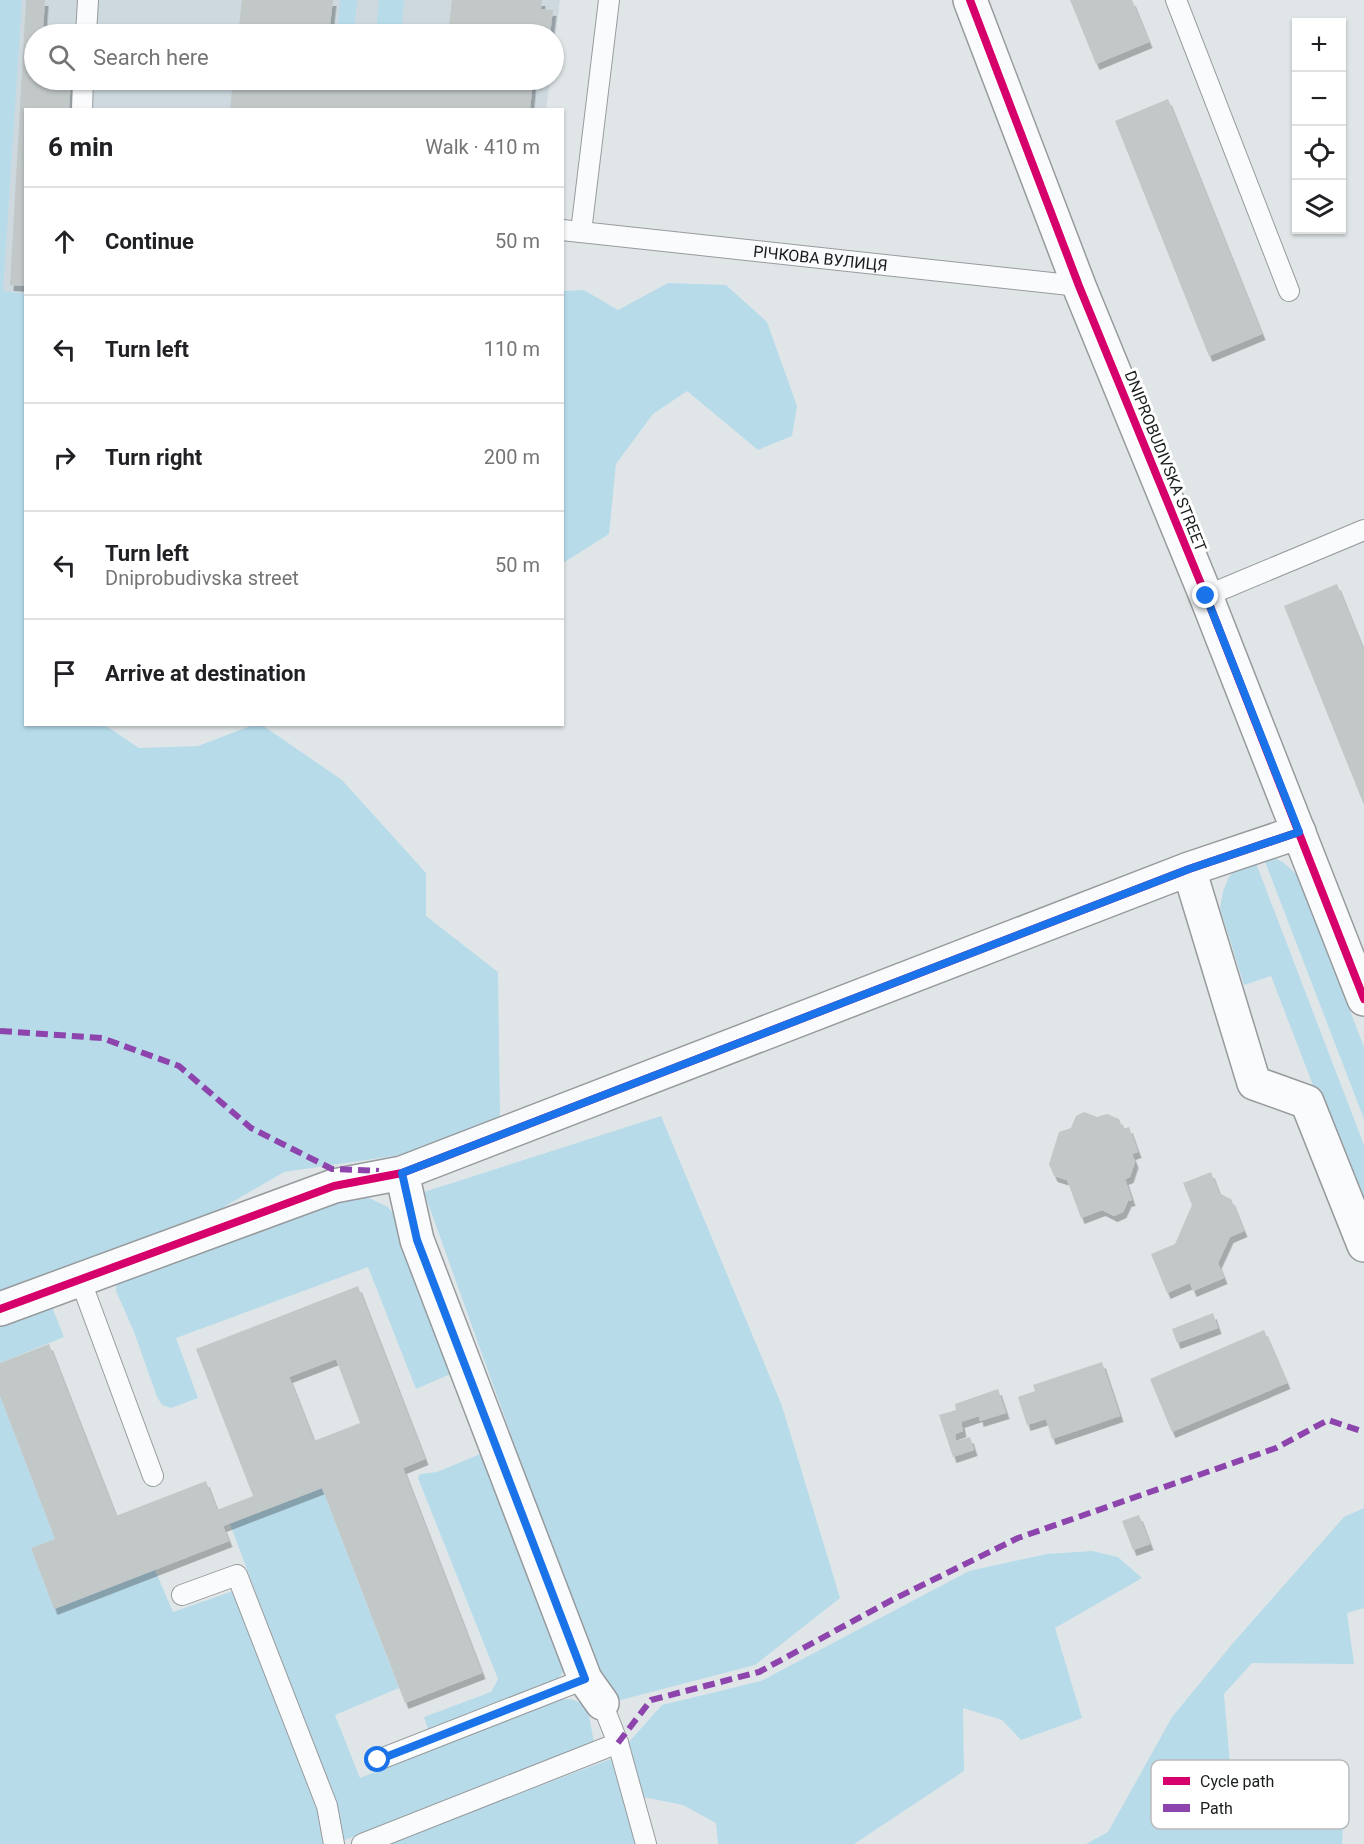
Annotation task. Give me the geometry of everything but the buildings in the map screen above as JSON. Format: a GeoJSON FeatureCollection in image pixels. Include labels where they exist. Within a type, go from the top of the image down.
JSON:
{"type":"FeatureCollection","features":[{"type":"Feature","properties":{"kind":"street","name":"DNIPROBUDIVSKA STREET"},"geometry":{"type":"LineString","coordinates":[[970,0],[1079,286],[1206,596],[1364,999]]}},
{"type":"Feature","properties":{"kind":"street"},"geometry":{"type":"LineString","coordinates":[[0,1309],[334,1186],[402,1173],[1189,869],[1299,832]]}},
{"type":"Feature","properties":{"kind":"street"},"geometry":{"type":"LineString","coordinates":[[1189,869],[1254,1083],[1306,1101],[1364,1245]]}},
{"type":"Feature","properties":{"kind":"street"},"geometry":{"type":"LineString","coordinates":[[402,1173],[417,1240],[593,1691]]}},
{"type":"Feature","properties":{"kind":"lane"},"geometry":{"type":"LineString","coordinates":[[87,24],[88,0]]}},
{"type":"Feature","properties":{"kind":"lane"},"geometry":{"type":"LineString","coordinates":[[572,231],[609,0]]}},
{"type":"Feature","properties":{"kind":"lane"},"geometry":{"type":"LineString","coordinates":[[1176,0],[1289,291]]}},
{"type":"Feature","properties":{"kind":"lane"},"geometry":{"type":"LineString","coordinates":[[82,108],[83,90]]}},
{"type":"Feature","properties":{"kind":"lane","name":"РІЧКОВА ВУЛИЦЯ"},"geometry":{"type":"LineString","coordinates":[[572,231],[1079,286]]}},
{"type":"Feature","properties":{"kind":"lane"},"geometry":{"type":"LineString","coordinates":[[1206,596],[1364,530]]}},
{"type":"Feature","properties":{"kind":"lane"},"geometry":{"type":"LineString","coordinates":[[80,1279],[153,1476]]}},
{"type":"Feature","properties":{"kind":"lane"},"geometry":{"type":"LineString","coordinates":[[182,1595],[237,1575],[327,1806],[334,1844]]}},
{"type":"Feature","properties":{"kind":"lane"},"geometry":{"type":"LineString","coordinates":[[378,1760],[593,1691],[618,1743],[646,1844]]}},
{"type":"Feature","properties":{"kind":"lane"},"geometry":{"type":"LineString","coordinates":[[362,1844],[618,1743]]}},
{"type":"Feature","properties":{"kind":"shaded area"},"geometry":{"type":"Polygon","coordinates":[[[0,0],[560,0],[557,24],[24,24],[24,90],[549,90],[546,108],[24,108],[24,317],[0,319],[0,0]]]}},
{"type":"Feature","properties":{"kind":"shaded area"},"geometry":{"type":"Polygon","coordinates":[[[0,0],[22,0],[3,291],[24,294],[24,726],[108,727],[139,748],[198,746],[250,726],[263,726],[342,780],[426,873],[426,916],[498,972],[500,1116],[421,1152],[284,1172],[181,1232],[0,1298],[0,0]]]}},
{"type":"Feature","properties":{"kind":"shaded area"},"geometry":{"type":"Polygon","coordinates":[[[340,0],[357,0],[355,24],[338,24],[340,0]]]}},
{"type":"Feature","properties":{"kind":"shaded area"},"geometry":{"type":"Polygon","coordinates":[[[379,0],[404,0],[402,24],[377,24],[379,0]]]}},
{"type":"Feature","properties":{"kind":"shaded area"},"geometry":{"type":"Polygon","coordinates":[[[668,283],[726,285],[767,322],[797,406],[792,436],[758,450],[687,391],[653,414],[616,464],[609,534],[564,562],[564,291],[584,290],[618,310],[668,283]]]}},
{"type":"Feature","properties":{"kind":"shaded area"},"geometry":{"type":"Polygon","coordinates":[[[1275,858],[1298,876],[1364,1047],[1364,1119],[1264,859],[1275,858]]]}},
{"type":"Feature","properties":{"kind":"shaded area"},"geometry":{"type":"Polygon","coordinates":[[[1256,863],[1364,1145],[1364,1218],[1271,976],[1244,985],[1220,908],[1223,891],[1229,877],[1237,868],[1256,863]]]}},
{"type":"Feature","properties":{"kind":"shaded area"},"geometry":{"type":"Polygon","coordinates":[[[661,1116],[782,1406],[840,1598],[755,1665],[613,1702],[599,1681],[424,1192],[661,1116]]]}},
{"type":"Feature","properties":{"kind":"shaded area"},"geometry":{"type":"Polygon","coordinates":[[[336,1194],[367,1197],[388,1207],[400,1222],[460,1370],[416,1389],[368,1267],[176,1338],[198,1398],[171,1408],[162,1405],[116,1291],[117,1280],[336,1194]]]}},
{"type":"Feature","properties":{"kind":"shaded area"},"geometry":{"type":"Polygon","coordinates":[[[52,1307],[64,1337],[0,1363],[0,1318],[52,1307]]]}},
{"type":"Feature","properties":{"kind":"shaded area"},"geometry":{"type":"Polygon","coordinates":[[[0,1396],[55,1539],[31,1548],[54,1609],[155,1570],[173,1612],[236,1590],[319,1809],[326,1844],[0,1844],[0,1396]]]}},
{"type":"Feature","properties":{"kind":"shaded area"},"geometry":{"type":"Polygon","coordinates":[[[490,1450],[566,1662],[564,1671],[556,1681],[429,1732],[424,1717],[491,1692],[498,1679],[418,1478],[420,1474],[437,1472],[490,1450]]]}},
{"type":"Feature","properties":{"kind":"shaded area"},"geometry":{"type":"Polygon","coordinates":[[[322,1488],[399,1688],[335,1715],[360,1778],[557,1700],[571,1699],[587,1705],[595,1748],[342,1841],[335,1806],[230,1524],[322,1488]]]}},
{"type":"Feature","properties":{"kind":"shaded area"},"geometry":{"type":"Polygon","coordinates":[[[1364,1508],[1364,1608],[1347,1613],[1354,1664],[1252,1663],[1224,1694],[1230,1760],[1151,1760],[1151,1829],[1343,1829],[1342,1844],[1086,1844],[1108,1832],[1172,1717],[1233,1643],[1344,1517],[1364,1508]]]}},
{"type":"Feature","properties":{"kind":"shaded area"},"geometry":{"type":"Polygon","coordinates":[[[1092,1551],[1118,1557],[1142,1578],[1055,1628],[1082,1718],[1021,1740],[1002,1720],[963,1708],[964,1771],[854,1844],[718,1844],[716,1823],[683,1805],[643,1797],[628,1743],[662,1705],[761,1681],[969,1571],[1047,1554],[1092,1551]]]}},
{"type":"Feature","properties":{"kind":"shaded area"},"geometry":{"type":"Polygon","coordinates":[[[611,1759],[637,1844],[382,1844],[611,1759]]]}},
{"type":"Feature","properties":{"kind":"marked path"},"geometry":{"type":"LineString","coordinates":[[0,1031],[102,1038],[179,1066],[251,1128],[332,1169],[379,1171]]}},
{"type":"Feature","properties":{"kind":"marked path"},"geometry":{"type":"LineString","coordinates":[[618,1743],[651,1700],[759,1672],[892,1600],[1018,1538],[1276,1448],[1328,1420],[1364,1432]]}},
{"type":"Feature","properties":{"kind":"cycle path"},"geometry":{"type":"LineString","coordinates":[[970,0],[1079,286],[1206,596],[1364,999]]}},
{"type":"Feature","properties":{"kind":"cycle path"},"geometry":{"type":"LineString","coordinates":[[0,1309],[334,1186],[402,1173],[1189,869],[1299,832]]}},
{"type":"Feature","properties":{"kind":"route"},"geometry":{"type":"LineString","coordinates":[[378,1760],[585,1679],[417,1240],[402,1173],[1189,869],[1299,832],[1206,596]]}}]}
